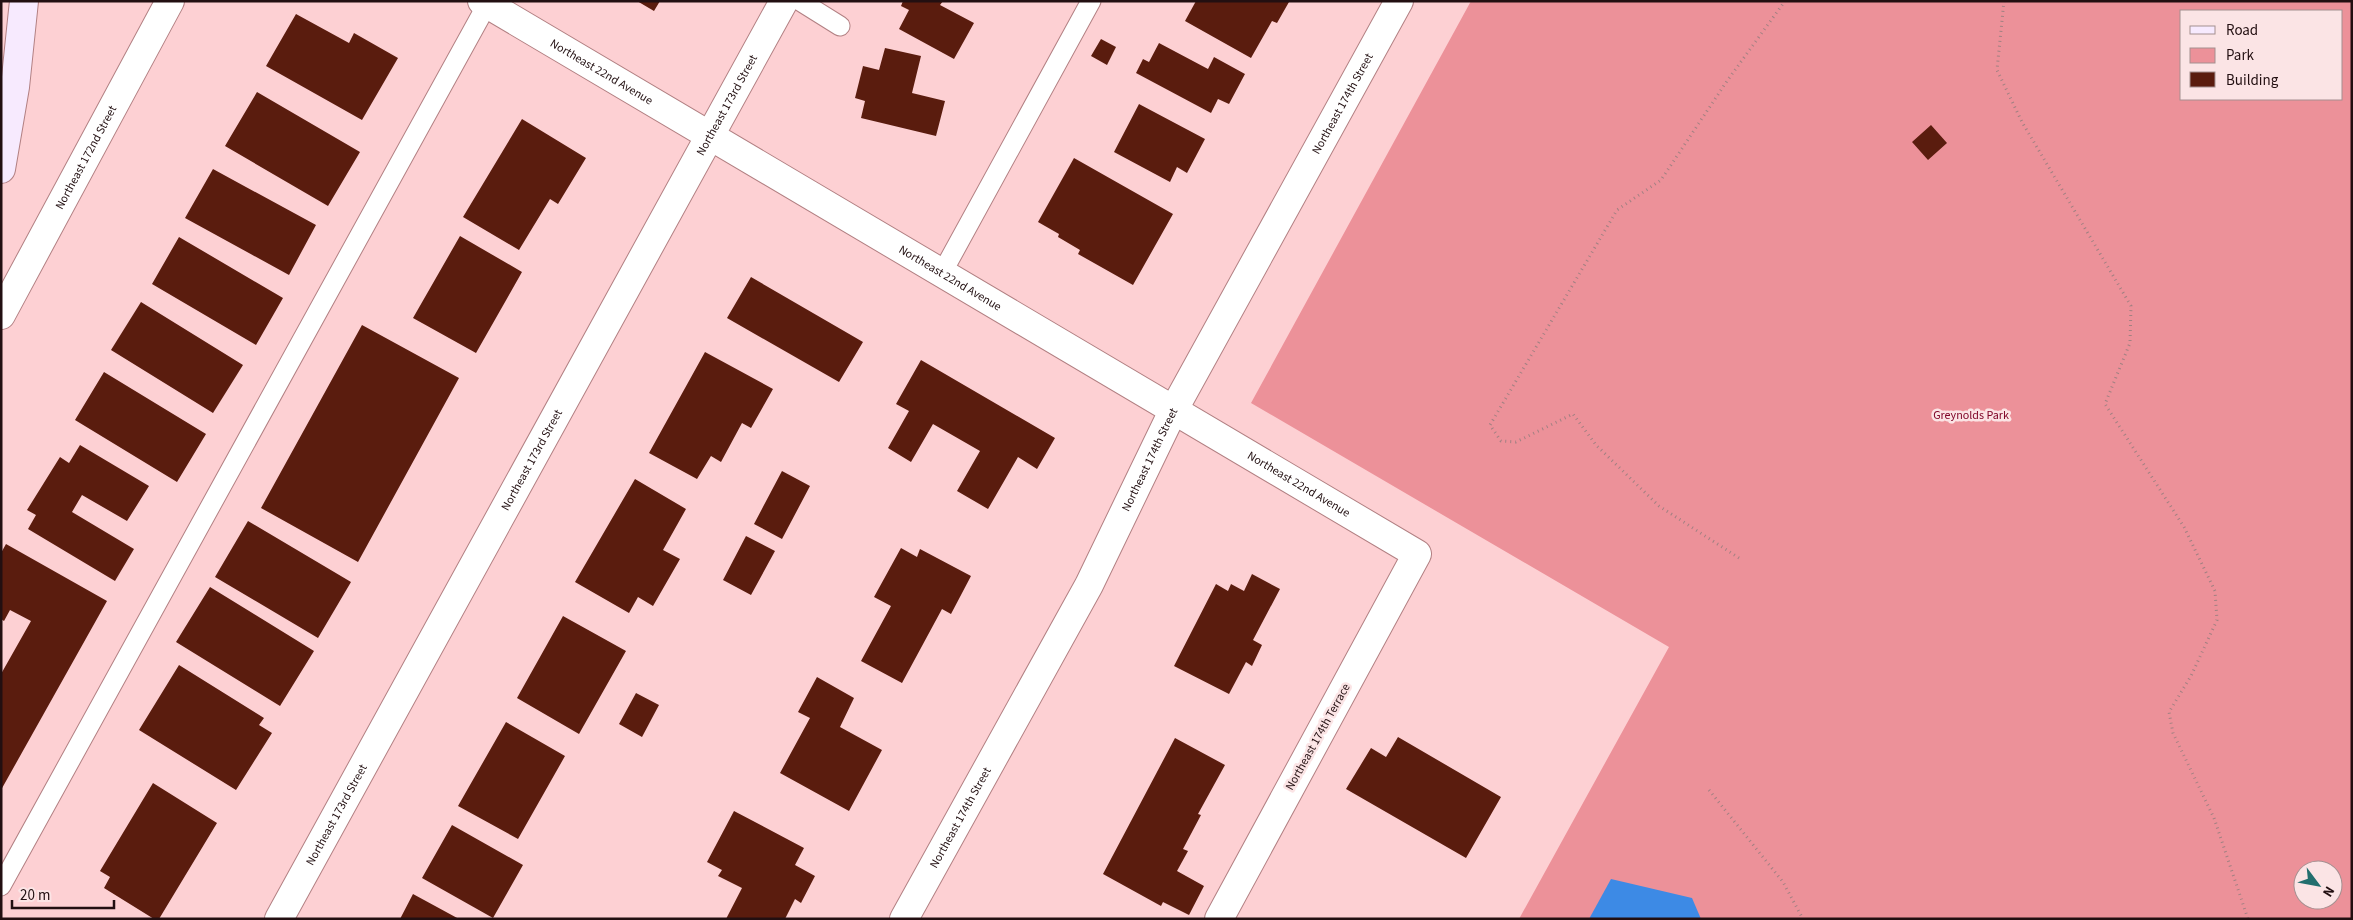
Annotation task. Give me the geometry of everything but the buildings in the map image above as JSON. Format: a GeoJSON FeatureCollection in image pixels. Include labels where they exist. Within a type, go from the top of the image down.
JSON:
{"type":"FeatureCollection","features":[{"type":"Feature","properties":{"kind":"street"},"geometry":{"type":"LineString","coordinates":[[1,169],[15,87],[24,1]]}},
{"type":"Feature","properties":{"kind":"street","name":"Northeast 172nd Street"},"geometry":{"type":"LineString","coordinates":[[1,315],[170,1]]}},
{"type":"Feature","properties":{"kind":"street","name":"Northeast 173rd Street"},"geometry":{"type":"LineString","coordinates":[[279,919],[784,1]]}},
{"type":"Feature","properties":{"kind":"street","name":"Northeast 174th Street"},"geometry":{"type":"LineString","coordinates":[[904,919],[1089,585],[1173,411],[1399,1]]}},
{"type":"Feature","properties":{"kind":"street","name":"Northeast 22nd Avenue"},"geometry":{"type":"LineString","coordinates":[[486,2],[1417,554]]}},
{"type":"Feature","properties":{"kind":"street","name":"Northeast 174th Terrace"},"geometry":{"type":"LineString","coordinates":[[1219,919],[1417,554]]}},
{"type":"Feature","properties":{"kind":"lane"},"geometry":{"type":"LineString","coordinates":[[800,1],[840,26]]}},
{"type":"Feature","properties":{"kind":"lane"},"geometry":{"type":"LineString","coordinates":[[942,273],[1091,1]]}},
{"type":"Feature","properties":{"kind":"lane"},"geometry":{"type":"LineString","coordinates":[[1,886],[486,2]]}},
{"type":"Feature","properties":{"kind":"path"},"geometry":{"type":"LineString","coordinates":[[1739,558],[1659,506],[1596,446],[1573,414],[1516,442],[1501,441],[1490,425],[1617,210],[1661,180],[1727,81],[1784,1]]}},
{"type":"Feature","properties":{"kind":"path"},"geometry":{"type":"LineString","coordinates":[[2004,1],[1997,70],[2022,122],[2131,306],[2130,343],[2105,404],[2184,527],[2215,591],[2217,620],[2191,676],[2169,712],[2173,733],[2214,818],[2248,919]]}},
{"type":"Feature","properties":{"kind":"path"},"geometry":{"type":"LineString","coordinates":[[1709,790],[1783,882],[1804,919]]}},
{"type":"Feature","properties":{"kind":"green space","name":"Greynolds Park"},"geometry":{"type":"Polygon","coordinates":[[[1471,1],[2352,1],[2352,919],[1519,919],[1669,647],[1251,403],[1471,1]]]}},
{"type":"Feature","properties":{"kind":"water"},"geometry":{"type":"Polygon","coordinates":[[[1611,879],[1692,898],[1701,919],[1589,919],[1611,879]]]}}]}
